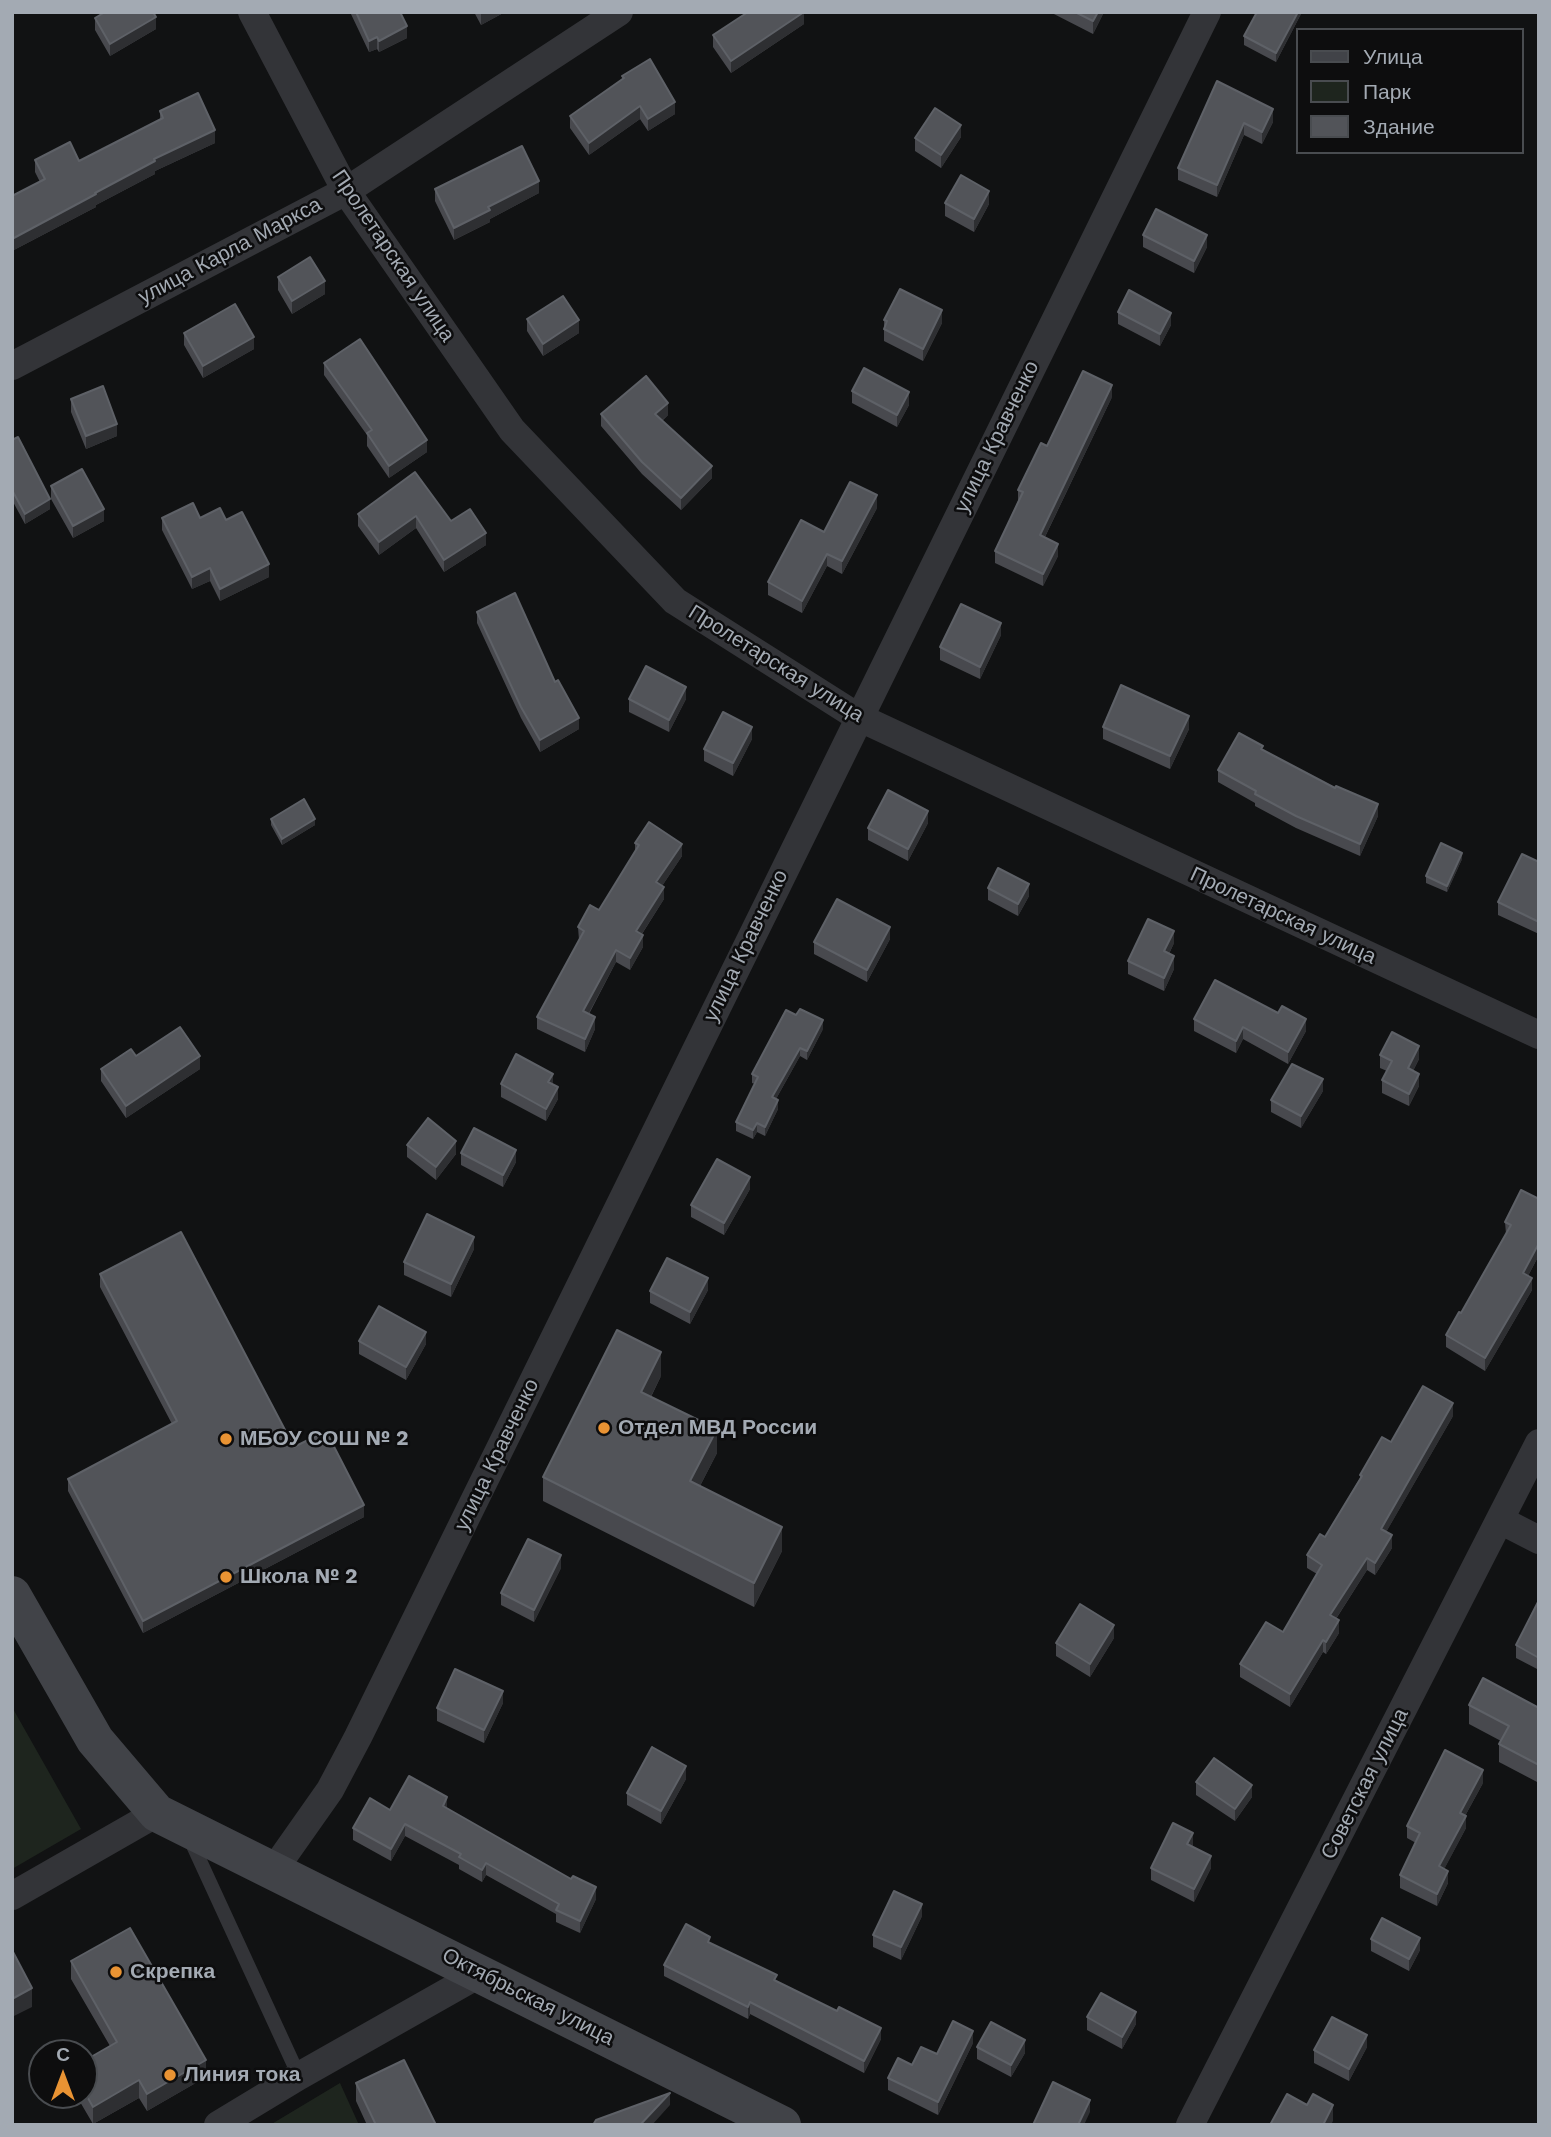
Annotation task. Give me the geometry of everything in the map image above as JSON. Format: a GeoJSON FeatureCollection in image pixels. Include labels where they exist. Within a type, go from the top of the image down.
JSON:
{"type":"FeatureCollection","features":[{"type":"Feature","properties":{"kind":"main road"},"geometry":{"type":"LineString","coordinates":[[12,1595],[95,1740],[171,1820]]}},
{"type":"Feature","properties":{"kind":"main road","name":"Октябрьская улица"},"geometry":{"type":"LineString","coordinates":[[171,1820],[782,2125]]}},
{"type":"Feature","properties":{"kind":"street","name":"Пролетарская улица"},"geometry":{"type":"LineString","coordinates":[[252,12],[346,191],[512,430],[675,601],[858,718],[1539,1035]]}},
{"type":"Feature","properties":{"kind":"street","name":"улица Карла Маркса"},"geometry":{"type":"LineString","coordinates":[[12,366],[346,191],[619,12]]}},
{"type":"Feature","properties":{"kind":"street","name":"улица Кравченко"},"geometry":{"type":"LineString","coordinates":[[273,1871],[330,1790],[358,1737],[1207,12]]}},
{"type":"Feature","properties":{"kind":"street","name":"Советская улица"},"geometry":{"type":"LineString","coordinates":[[1190,2125],[1539,1443]]}},
{"type":"Feature","properties":{"kind":"street"},"geometry":{"type":"LineString","coordinates":[[1500,1520],[1539,1540]]}},
{"type":"Feature","properties":{"kind":"street"},"geometry":{"type":"LineString","coordinates":[[12,1896],[171,1820]]}},
{"type":"Feature","properties":{"kind":"street"},"geometry":{"type":"LineString","coordinates":[[218,2125],[481,1973]]}},
{"type":"Feature","properties":{"kind":"lane"},"geometry":{"type":"LineString","coordinates":[[171,1820],[299,2076]]}},
{"type":"Feature","properties":{"kind":"green space"},"geometry":{"type":"Polygon","coordinates":[[[12,1707],[81,1829],[12,1869],[12,1707]]]}},
{"type":"Feature","properties":{"kind":"green space"},"geometry":{"type":"Polygon","coordinates":[[[340,2083],[359,2125],[270,2125],[340,2083]]]}},
{"type":"Feature","properties":{"kind":"building"},"geometry":{"type":"Polygon","coordinates":[[[105,12],[153,12],[156,17],[110,44],[95,18],[105,12]]]}},
{"type":"Feature","properties":{"kind":"building"},"geometry":{"type":"Polygon","coordinates":[[[356,12],[400,12],[407,26],[379,41],[377,37],[369,41],[356,12]]]}},
{"type":"Feature","properties":{"kind":"building"},"geometry":{"type":"Polygon","coordinates":[[[748,12],[804,12],[731,61],[713,35],[748,12]]]}},
{"type":"Feature","properties":{"kind":"building"},"geometry":{"type":"Polygon","coordinates":[[[1075,12],[1098,12],[1093,21],[1075,12]]]}},
{"type":"Feature","properties":{"kind":"building"},"geometry":{"type":"Polygon","coordinates":[[[1257,12],[1298,12],[1276,53],[1244,36],[1257,12]]]}},
{"type":"Feature","properties":{"kind":"building"},"geometry":{"type":"Polygon","coordinates":[[[650,59],[675,102],[648,119],[640,106],[589,143],[570,116],[624,78],[622,76],[650,59]]]}},
{"type":"Feature","properties":{"kind":"building"},"geometry":{"type":"Polygon","coordinates":[[[1217,81],[1273,109],[1262,132],[1244,123],[1217,185],[1178,168],[1217,81]]]}},
{"type":"Feature","properties":{"kind":"building"},"geometry":{"type":"Polygon","coordinates":[[[198,93],[215,130],[154,159],[155,161],[12,239],[12,196],[45,179],[35,160],[70,142],[79,161],[163,118],[160,111],[198,93]]]}},
{"type":"Feature","properties":{"kind":"building"},"geometry":{"type":"Polygon","coordinates":[[[935,108],[961,125],[941,155],[915,138],[935,108]]]}},
{"type":"Feature","properties":{"kind":"building"},"geometry":{"type":"Polygon","coordinates":[[[522,146],[539,181],[454,228],[435,189],[522,146]]]}},
{"type":"Feature","properties":{"kind":"building"},"geometry":{"type":"Polygon","coordinates":[[[961,175],[989,191],[974,219],[945,203],[961,175]]]}},
{"type":"Feature","properties":{"kind":"building"},"geometry":{"type":"Polygon","coordinates":[[[1156,209],[1207,235],[1194,261],[1143,235],[1156,209]]]}},
{"type":"Feature","properties":{"kind":"building"},"geometry":{"type":"Polygon","coordinates":[[[310,257],[325,281],[292,301],[278,277],[310,257]]]}},
{"type":"Feature","properties":{"kind":"building"},"geometry":{"type":"Polygon","coordinates":[[[900,289],[942,310],[923,349],[884,329],[887,321],[884,320],[900,289]]]}},
{"type":"Feature","properties":{"kind":"building"},"geometry":{"type":"Polygon","coordinates":[[[1129,290],[1171,313],[1160,334],[1118,312],[1129,290]]]}},
{"type":"Feature","properties":{"kind":"building"},"geometry":{"type":"Polygon","coordinates":[[[563,296],[579,320],[543,344],[527,319],[563,296]]]}},
{"type":"Feature","properties":{"kind":"building"},"geometry":{"type":"Polygon","coordinates":[[[235,304],[254,337],[203,366],[184,333],[235,304]]]}},
{"type":"Feature","properties":{"kind":"building"},"geometry":{"type":"Polygon","coordinates":[[[360,339],[427,440],[389,466],[367,433],[372,430],[324,363],[360,339]]]}},
{"type":"Feature","properties":{"kind":"building"},"geometry":{"type":"Polygon","coordinates":[[[864,368],[909,392],[897,415],[852,391],[864,368]]]}},
{"type":"Feature","properties":{"kind":"building"},"geometry":{"type":"Polygon","coordinates":[[[1083,371],[1112,385],[1040,535],[1058,544],[1043,574],[995,551],[1023,492],[1018,490],[1041,443],[1047,446],[1083,371]]]}},
{"type":"Feature","properties":{"kind":"building"},"geometry":{"type":"Polygon","coordinates":[[[646,376],[668,403],[655,414],[712,466],[681,498],[642,462],[601,414],[646,376]]]}},
{"type":"Feature","properties":{"kind":"building"},"geometry":{"type":"Polygon","coordinates":[[[103,386],[117,424],[86,436],[71,399],[103,386]]]}},
{"type":"Feature","properties":{"kind":"building"},"geometry":{"type":"Polygon","coordinates":[[[18,437],[50,499],[25,514],[12,490],[12,440],[18,437]]]}},
{"type":"Feature","properties":{"kind":"building"},"geometry":{"type":"Polygon","coordinates":[[[82,469],[104,509],[73,526],[51,486],[82,469]]]}},
{"type":"Feature","properties":{"kind":"building"},"geometry":{"type":"Polygon","coordinates":[[[415,472],[451,521],[470,509],[486,533],[444,560],[416,516],[379,542],[358,514],[415,472]]]}},
{"type":"Feature","properties":{"kind":"building"},"geometry":{"type":"Polygon","coordinates":[[[850,482],[877,495],[842,561],[827,554],[802,601],[768,582],[801,520],[824,532],[850,482]]]}},
{"type":"Feature","properties":{"kind":"building"},"geometry":{"type":"Polygon","coordinates":[[[193,503],[200,518],[220,508],[226,520],[242,512],[269,564],[220,589],[210,568],[192,577],[162,518],[193,503]]]}},
{"type":"Feature","properties":{"kind":"building"},"geometry":{"type":"Polygon","coordinates":[[[515,593],[555,682],[558,680],[579,718],[540,740],[521,707],[477,612],[515,593]]]}},
{"type":"Feature","properties":{"kind":"building"},"geometry":{"type":"Polygon","coordinates":[[[961,604],[1001,623],[980,667],[940,647],[961,604]]]}},
{"type":"Feature","properties":{"kind":"building"},"geometry":{"type":"Polygon","coordinates":[[[646,666],[686,687],[669,720],[629,699],[646,666]]]}},
{"type":"Feature","properties":{"kind":"building"},"geometry":{"type":"Polygon","coordinates":[[[1121,685],[1189,716],[1170,756],[1103,727],[1121,685]]]}},
{"type":"Feature","properties":{"kind":"building"},"geometry":{"type":"Polygon","coordinates":[[[723,712],[752,727],[733,763],[704,749],[723,712]]]}},
{"type":"Feature","properties":{"kind":"building"},"geometry":{"type":"Polygon","coordinates":[[[1239,733],[1263,746],[1261,749],[1335,788],[1336,786],[1378,804],[1360,844],[1296,816],[1218,770],[1239,733]]]}},
{"type":"Feature","properties":{"kind":"building"},"geometry":{"type":"Polygon","coordinates":[[[888,790],[928,811],[908,849],[868,828],[888,790]]]}},
{"type":"Feature","properties":{"kind":"building"},"geometry":{"type":"Polygon","coordinates":[[[304,799],[315,819],[282,839],[271,819],[304,799]]]}},
{"type":"Feature","properties":{"kind":"building"},"geometry":{"type":"Polygon","coordinates":[[[649,822],[682,844],[656,882],[664,887],[636,931],[643,935],[630,958],[616,950],[583,1011],[595,1017],[585,1039],[537,1017],[584,931],[578,927],[590,905],[599,910],[639,845],[635,843],[649,822]]]}},
{"type":"Feature","properties":{"kind":"building"},"geometry":{"type":"Polygon","coordinates":[[[1441,843],[1462,853],[1447,886],[1426,876],[1441,843]]]}},
{"type":"Feature","properties":{"kind":"building"},"geometry":{"type":"Polygon","coordinates":[[[1522,854],[1539,862],[1539,922],[1498,902],[1522,854]]]}},
{"type":"Feature","properties":{"kind":"building"},"geometry":{"type":"Polygon","coordinates":[[[998,868],[1029,884],[1018,904],[988,888],[998,868]]]}},
{"type":"Feature","properties":{"kind":"building"},"geometry":{"type":"Polygon","coordinates":[[[837,899],[890,927],[867,970],[814,942],[837,899]]]}},
{"type":"Feature","properties":{"kind":"building"},"geometry":{"type":"Polygon","coordinates":[[[1148,919],[1174,931],[1164,951],[1174,956],[1164,978],[1128,961],[1148,919]]]}},
{"type":"Feature","properties":{"kind":"building"},"geometry":{"type":"Polygon","coordinates":[[[1215,980],[1278,1013],[1282,1006],[1306,1019],[1288,1052],[1243,1027],[1236,1041],[1194,1019],[1215,980]]]}},
{"type":"Feature","properties":{"kind":"building"},"geometry":{"type":"Polygon","coordinates":[[[800,1009],[823,1020],[807,1051],[800,1048],[772,1097],[778,1100],[765,1127],[757,1123],[753,1130],[736,1122],[758,1077],[752,1074],[786,1010],[796,1015],[800,1009]]]}},
{"type":"Feature","properties":{"kind":"building"},"geometry":{"type":"Polygon","coordinates":[[[180,1027],[200,1056],[126,1106],[101,1069],[131,1049],[136,1056],[180,1027]]]}},
{"type":"Feature","properties":{"kind":"building"},"geometry":{"type":"Polygon","coordinates":[[[1392,1032],[1419,1046],[1408,1068],[1419,1074],[1409,1094],[1382,1080],[1392,1061],[1380,1055],[1392,1032]]]}},
{"type":"Feature","properties":{"kind":"building"},"geometry":{"type":"Polygon","coordinates":[[[516,1054],[553,1074],[548,1082],[558,1087],[546,1109],[501,1084],[516,1054]]]}},
{"type":"Feature","properties":{"kind":"building"},"geometry":{"type":"Polygon","coordinates":[[[1292,1064],[1323,1079],[1301,1116],[1271,1100],[1292,1064]]]}},
{"type":"Feature","properties":{"kind":"building"},"geometry":{"type":"Polygon","coordinates":[[[428,1118],[456,1141],[436,1167],[407,1145],[428,1118]]]}},
{"type":"Feature","properties":{"kind":"building"},"geometry":{"type":"Polygon","coordinates":[[[474,1128],[516,1150],[503,1175],[461,1153],[474,1128]]]}},
{"type":"Feature","properties":{"kind":"building"},"geometry":{"type":"Polygon","coordinates":[[[717,1159],[750,1177],[724,1223],[691,1205],[717,1159]]]}},
{"type":"Feature","properties":{"kind":"building"},"geometry":{"type":"Polygon","coordinates":[[[1521,1190],[1539,1199],[1539,1243],[1523,1273],[1532,1278],[1485,1358],[1446,1335],[1511,1225],[1505,1222],[1521,1190]]]}},
{"type":"Feature","properties":{"kind":"building"},"geometry":{"type":"Polygon","coordinates":[[[427,1214],[474,1237],[451,1284],[404,1262],[427,1214]]]}},
{"type":"Feature","properties":{"kind":"building","name":"МБОУ СОШ № 2"},"geometry":{"type":"Polygon","coordinates":[[[181,1232],[294,1447],[326,1431],[364,1505],[143,1621],[68,1479],[177,1421],[100,1274],[181,1232]]]}},
{"type":"Feature","properties":{"kind":"building"},"geometry":{"type":"Polygon","coordinates":[[[667,1258],[708,1278],[690,1312],[650,1291],[667,1258]]]}},
{"type":"Feature","properties":{"kind":"building"},"geometry":{"type":"Polygon","coordinates":[[[379,1306],[426,1332],[406,1367],[359,1341],[379,1306]]]}},
{"type":"Feature","properties":{"kind":"building"},"geometry":{"type":"Polygon","coordinates":[[[617,1330],[661,1352],[641,1392],[717,1429],[690,1481],[782,1527],[754,1583],[543,1477],[617,1330]]]}},
{"type":"Feature","properties":{"kind":"building"},"geometry":{"type":"Polygon","coordinates":[[[1423,1386],[1453,1403],[1381,1529],[1392,1535],[1375,1563],[1367,1558],[1330,1615],[1339,1620],[1326,1642],[1323,1640],[1290,1694],[1240,1664],[1266,1622],[1283,1632],[1322,1565],[1307,1555],[1320,1534],[1325,1537],[1382,1437],[1391,1442],[1423,1386]]]}},
{"type":"Feature","properties":{"kind":"building"},"geometry":{"type":"Polygon","coordinates":[[[528,1539],[561,1555],[534,1610],[501,1593],[528,1539]]]}},
{"type":"Feature","properties":{"kind":"building"},"geometry":{"type":"Polygon","coordinates":[[[1539,1600],[1539,1658],[1516,1645],[1539,1600]]]}},
{"type":"Feature","properties":{"kind":"building"},"geometry":{"type":"Polygon","coordinates":[[[1080,1604],[1114,1625],[1090,1664],[1056,1643],[1080,1604]]]}},
{"type":"Feature","properties":{"kind":"building"},"geometry":{"type":"Polygon","coordinates":[[[455,1669],[503,1691],[484,1730],[437,1708],[455,1669]]]}},
{"type":"Feature","properties":{"kind":"building"},"geometry":{"type":"Polygon","coordinates":[[[1483,1678],[1539,1708],[1539,1765],[1499,1744],[1509,1726],[1469,1705],[1483,1678]]]}},
{"type":"Feature","properties":{"kind":"building"},"geometry":{"type":"Polygon","coordinates":[[[652,1747],[686,1766],[661,1811],[627,1793],[652,1747]]]}},
{"type":"Feature","properties":{"kind":"building"},"geometry":{"type":"Polygon","coordinates":[[[1445,1750],[1483,1770],[1460,1813],[1466,1816],[1439,1866],[1448,1871],[1437,1894],[1400,1875],[1420,1833],[1407,1826],[1445,1750]]]}},
{"type":"Feature","properties":{"kind":"building"},"geometry":{"type":"Polygon","coordinates":[[[1214,1758],[1252,1785],[1235,1809],[1196,1782],[1214,1758]]]}},
{"type":"Feature","properties":{"kind":"building"},"geometry":{"type":"Polygon","coordinates":[[[409,1776],[447,1797],[443,1806],[571,1879],[573,1876],[596,1887],[580,1921],[556,1910],[559,1904],[486,1863],[482,1870],[459,1857],[461,1854],[405,1824],[391,1849],[353,1828],[370,1798],[390,1810],[409,1776]]]}},
{"type":"Feature","properties":{"kind":"building"},"geometry":{"type":"Polygon","coordinates":[[[1173,1823],[1193,1833],[1187,1844],[1211,1856],[1194,1889],[1151,1868],[1173,1823]]]}},
{"type":"Feature","properties":{"kind":"building"},"geometry":{"type":"Polygon","coordinates":[[[894,1891],[922,1904],[901,1947],[873,1935],[894,1891]]]}},
{"type":"Feature","properties":{"kind":"building"},"geometry":{"type":"Polygon","coordinates":[[[1382,1918],[1420,1938],[1409,1959],[1371,1939],[1382,1918]]]}},
{"type":"Feature","properties":{"kind":"building"},"geometry":{"type":"Polygon","coordinates":[[[686,1924],[710,1937],[708,1942],[777,1975],[774,1980],[837,2011],[839,2007],[881,2028],[864,2061],[750,2002],[748,2007],[664,1965],[686,1924]]]}},
{"type":"Feature","properties":{"kind":"building"},"geometry":{"type":"Polygon","coordinates":[[[130,1928],[206,2060],[147,2094],[139,2080],[98,2104],[98,2053],[117,2042],[71,1961],[130,1928]]]}},
{"type":"Feature","properties":{"kind":"building"},"geometry":{"type":"Polygon","coordinates":[[[12,1950],[32,1988],[12,1999],[12,1950]]]}},
{"type":"Feature","properties":{"kind":"building"},"geometry":{"type":"Polygon","coordinates":[[[1101,1993],[1136,2012],[1122,2037],[1087,2017],[1101,1993]]]}},
{"type":"Feature","properties":{"kind":"building"},"geometry":{"type":"Polygon","coordinates":[[[1332,2017],[1367,2035],[1349,2069],[1314,2050],[1332,2017]]]}},
{"type":"Feature","properties":{"kind":"building"},"geometry":{"type":"Polygon","coordinates":[[[953,2021],[973,2031],[938,2102],[888,2078],[898,2058],[912,2065],[921,2047],[937,2054],[953,2021]]]}},
{"type":"Feature","properties":{"kind":"building"},"geometry":{"type":"Polygon","coordinates":[[[991,2022],[1025,2040],[1011,2065],[977,2047],[991,2022]]]}},
{"type":"Feature","properties":{"kind":"building"},"geometry":{"type":"Polygon","coordinates":[[[404,2060],[436,2125],[376,2125],[356,2083],[404,2060]]]}},
{"type":"Feature","properties":{"kind":"building"},"geometry":{"type":"Polygon","coordinates":[[[1053,2082],[1090,2100],[1078,2125],[1033,2125],[1053,2082]]]}},
{"type":"Feature","properties":{"kind":"building"},"geometry":{"type":"Polygon","coordinates":[[[670,2093],[640,2125],[593,2125],[596,2120],[670,2093]]]}},
{"type":"Feature","properties":{"kind":"building"},"geometry":{"type":"Polygon","coordinates":[[[1287,2094],[1307,2105],[1313,2094],[1333,2105],[1323,2125],[1270,2125],[1287,2094]]]}},
{"type":"Feature","properties":{"kind":"place","name":"Отдел МВД России"},"geometry":{"type":"Point","coordinates":[604,1428]}},
{"type":"Feature","properties":{"kind":"place","name":"МБОУ СОШ № 2"},"geometry":{"type":"Point","coordinates":[226,1439]}},
{"type":"Feature","properties":{"kind":"place","name":"Школа № 2"},"geometry":{"type":"Point","coordinates":[226,1577]}},
{"type":"Feature","properties":{"kind":"place","name":"Скрепка"},"geometry":{"type":"Point","coordinates":[116,1972]}},
{"type":"Feature","properties":{"kind":"place","name":"Линия тока"},"geometry":{"type":"Point","coordinates":[170,2075]}}]}
